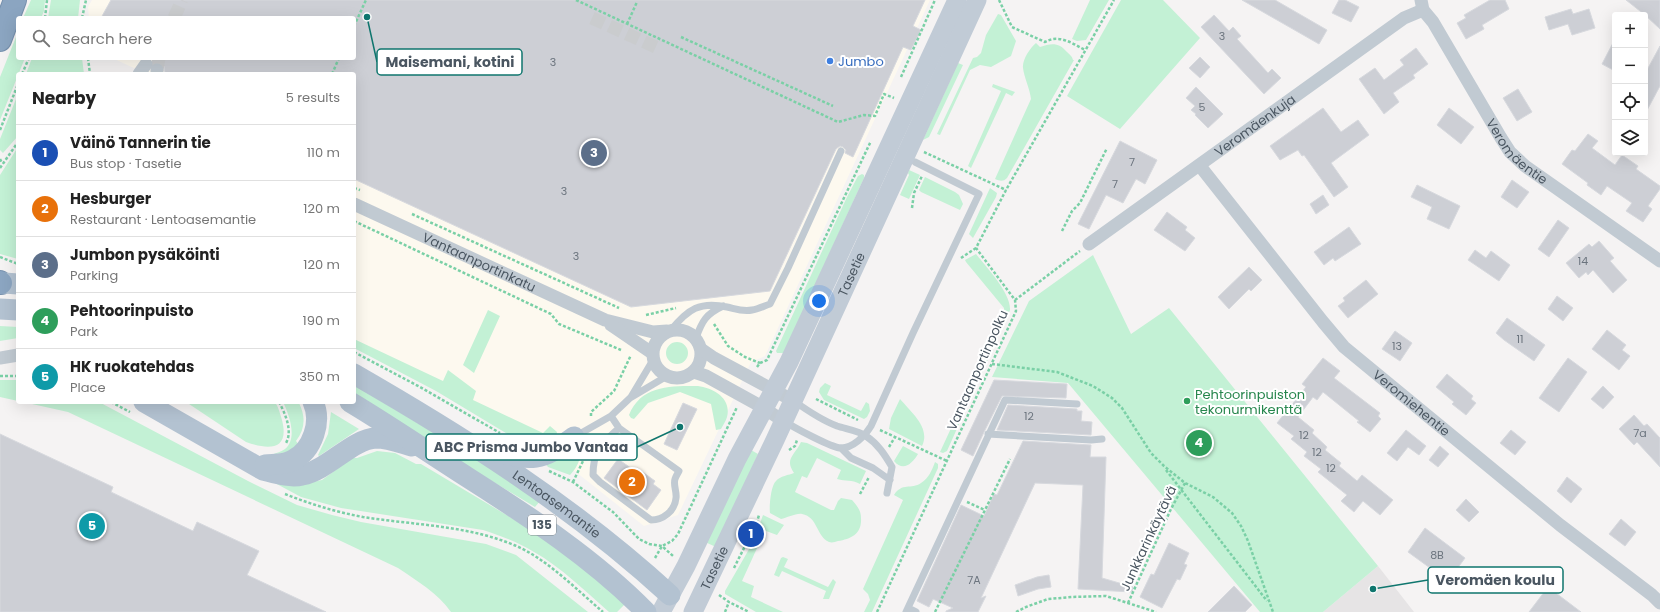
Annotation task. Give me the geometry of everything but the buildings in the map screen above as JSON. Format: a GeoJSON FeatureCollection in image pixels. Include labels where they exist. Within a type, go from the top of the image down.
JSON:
{"type":"FeatureCollection","features":[{"type":"Feature","properties":{"kind":"highway"},"geometry":{"type":"LineString","coordinates":[[0,40],[16,0]]}},
{"type":"Feature","properties":{"kind":"main road","name":"Tasetie"},"geometry":{"type":"LineString","coordinates":[[666,604],[792,355],[957,0]]}},
{"type":"Feature","properties":{"kind":"main road","name":"Tasetie"},"geometry":{"type":"LineString","coordinates":[[692,612],[726,545],[977,0]]}},
{"type":"Feature","properties":{"kind":"main road"},"geometry":{"type":"LineString","coordinates":[[0,309],[16,310]]}},
{"type":"Feature","properties":{"kind":"main road","name":"Lentoasemantie"},"geometry":{"type":"LineString","coordinates":[[356,375],[426,416],[471,446],[519,475],[560,504],[611,543],[666,604],[686,612]]}},
{"type":"Feature","properties":{"kind":"main road"},"geometry":{"type":"LineString","coordinates":[[243,459],[265,464],[282,464],[294,460],[302,454],[309,444],[316,427],[316,408],[314,404]]}},
{"type":"Feature","properties":{"kind":"main road","name":"Lentoasemantie"},"geometry":{"type":"LineString","coordinates":[[353,404],[391,426],[428,452],[545,527],[628,594],[646,612]]}},
{"type":"Feature","properties":{"kind":"main road"},"geometry":{"type":"LineString","coordinates":[[138,407],[263,470],[281,475],[301,476],[317,470],[360,442],[375,438],[394,441],[428,452]]}},
{"type":"Feature","properties":{"kind":"main road"},"geometry":{"type":"LineString","coordinates":[[471,446],[524,458],[533,458],[545,455],[555,450],[582,432]]}},
{"type":"Feature","properties":{"kind":"street","name":"Veromäenkuja"},"geometry":{"type":"LineString","coordinates":[[1089,244],[1200,166],[1422,5]]}},
{"type":"Feature","properties":{"kind":"street","name":"Veromäentie"},"geometry":{"type":"LineString","coordinates":[[1422,5],[1510,152],[1526,166],[1660,261]]}},
{"type":"Feature","properties":{"kind":"street","name":"Veromiehentie"},"geometry":{"type":"LineString","coordinates":[[1200,166],[1344,347],[1560,525],[1657,596]]}},
{"type":"Feature","properties":{"kind":"street","name":"Vantaanportinkatu"},"geometry":{"type":"LineString","coordinates":[[356,205],[605,320],[635,341],[653,357],[657,368],[667,376]]}},
{"type":"Feature","properties":{"kind":"street","name":"Vantaanportinkatu"},"geometry":{"type":"LineString","coordinates":[[635,341],[653,332],[680,329],[688,332],[699,344],[720,361],[792,400]]}},
{"type":"Feature","properties":{"kind":"street"},"geometry":{"type":"LineString","coordinates":[[653,357],[655,343],[660,336],[669,331]]}},
{"type":"Feature","properties":{"kind":"street"},"geometry":{"type":"LineString","coordinates":[[667,376],[682,378],[694,372],[699,365],[699,344]]}},
{"type":"Feature","properties":{"kind":"street"},"geometry":{"type":"LineString","coordinates":[[0,358],[16,355]]}},
{"type":"Feature","properties":{"kind":"street"},"geometry":{"type":"LineString","coordinates":[[694,372],[706,376],[764,408],[783,421]]}},
{"type":"Feature","properties":{"kind":"lane"},"geometry":{"type":"LineString","coordinates":[[669,331],[680,319],[698,306],[711,304],[740,311],[753,310],[770,304],[841,151]]}},
{"type":"Feature","properties":{"kind":"lane"},"geometry":{"type":"LineString","coordinates":[[841,448],[853,445],[865,435],[871,426],[979,194],[915,162]]}},
{"type":"Feature","properties":{"kind":"lane"},"geometry":{"type":"LineString","coordinates":[[699,344],[700,327],[706,317],[723,306]]}},
{"type":"Feature","properties":{"kind":"lane"},"geometry":{"type":"LineString","coordinates":[[630,398],[653,357]]}},
{"type":"Feature","properties":{"kind":"lane"},"geometry":{"type":"LineString","coordinates":[[582,432],[611,416],[630,398],[667,376]]}},
{"type":"Feature","properties":{"kind":"lane"},"geometry":{"type":"LineString","coordinates":[[792,400],[815,416],[835,425],[865,435],[875,443],[892,467],[887,493]]}},
{"type":"Feature","properties":{"kind":"lane"},"geometry":{"type":"LineString","coordinates":[[916,612],[907,610],[1005,400],[1078,404]]}},
{"type":"Feature","properties":{"kind":"lane"},"geometry":{"type":"LineString","coordinates":[[611,416],[619,428],[679,471],[674,480],[676,497],[674,506],[670,513],[663,518],[650,520],[593,475],[593,464],[599,447],[619,428]]}},
{"type":"Feature","properties":{"kind":"lane"},"geometry":{"type":"LineString","coordinates":[[783,421],[801,432],[841,448],[851,458],[873,468],[890,480]]}},
{"type":"Feature","properties":{"kind":"lane"},"geometry":{"type":"LineString","coordinates":[[988,434],[1091,440],[1102,439]]}},
{"type":"Feature","properties":{"kind":"path"},"geometry":{"type":"LineString","coordinates":[[45,16],[47,0]]}},
{"type":"Feature","properties":{"kind":"path"},"geometry":{"type":"LineString","coordinates":[[82,16],[86,0]]}},
{"type":"Feature","properties":{"kind":"path"},"geometry":{"type":"LineString","coordinates":[[356,22],[366,0]]}},
{"type":"Feature","properties":{"kind":"path"},"geometry":{"type":"LineString","coordinates":[[576,0],[838,122],[864,115],[875,116],[884,94],[899,100]]}},
{"type":"Feature","properties":{"kind":"path"},"geometry":{"type":"LineString","coordinates":[[901,78],[935,0]]}},
{"type":"Feature","properties":{"kind":"path"},"geometry":{"type":"LineString","coordinates":[[999,0],[1012,27],[1045,42],[1050,39],[1064,39],[1085,50]]}},
{"type":"Feature","properties":{"kind":"path"},"geometry":{"type":"LineString","coordinates":[[959,260],[976,248],[1006,190],[1114,0]]}},
{"type":"Feature","properties":{"kind":"path"},"geometry":{"type":"LineString","coordinates":[[627,24],[637,2]]}},
{"type":"Feature","properties":{"kind":"path"},"geometry":{"type":"LineString","coordinates":[[682,37],[833,106]]}},
{"type":"Feature","properties":{"kind":"path"},"geometry":{"type":"LineString","coordinates":[[23,72],[27,60]]}},
{"type":"Feature","properties":{"kind":"path"},"geometry":{"type":"LineString","coordinates":[[88,60],[90,72]]}},
{"type":"Feature","properties":{"kind":"path"},"geometry":{"type":"LineString","coordinates":[[333,72],[338,60]]}},
{"type":"Feature","properties":{"kind":"path"},"geometry":{"type":"LineString","coordinates":[[0,130],[16,89]]}},
{"type":"Feature","properties":{"kind":"path"},"geometry":{"type":"LineString","coordinates":[[889,104],[895,91]]}},
{"type":"Feature","properties":{"kind":"path"},"geometry":{"type":"LineString","coordinates":[[752,377],[760,363],[767,360],[873,138]]}},
{"type":"Feature","properties":{"kind":"path"},"geometry":{"type":"LineString","coordinates":[[0,168],[16,145]]}},
{"type":"Feature","properties":{"kind":"path"},"geometry":{"type":"LineString","coordinates":[[1062,231],[1072,211],[1080,203],[1107,148]]}},
{"type":"Feature","properties":{"kind":"path"},"geometry":{"type":"LineString","coordinates":[[920,151],[1006,190]]}},
{"type":"Feature","properties":{"kind":"path"},"geometry":{"type":"LineString","coordinates":[[912,208],[914,193],[932,156]]}},
{"type":"Feature","properties":{"kind":"path"},"geometry":{"type":"LineString","coordinates":[[0,159],[2,163]]}},
{"type":"Feature","properties":{"kind":"path"},"geometry":{"type":"LineString","coordinates":[[356,189],[361,191]]}},
{"type":"Feature","properties":{"kind":"path"},"geometry":{"type":"LineString","coordinates":[[410,213],[623,310]]}},
{"type":"Feature","properties":{"kind":"path"},"geometry":{"type":"LineString","coordinates":[[356,222],[551,314],[559,324],[611,347],[635,341]]}},
{"type":"Feature","properties":{"kind":"path"},"geometry":{"type":"LineString","coordinates":[[1015,300],[1089,244]]}},
{"type":"Feature","properties":{"kind":"path","name":"Vantaanportinpolku"},"geometry":{"type":"LineString","coordinates":[[877,612],[1016,311],[1015,300],[976,248]]}},
{"type":"Feature","properties":{"kind":"path"},"geometry":{"type":"LineString","coordinates":[[0,257],[16,263]]}},
{"type":"Feature","properties":{"kind":"path"},"geometry":{"type":"LineString","coordinates":[[582,432],[591,412],[614,391],[630,358],[635,341],[646,316],[680,307],[691,310]]}},
{"type":"Feature","properties":{"kind":"path"},"geometry":{"type":"LineString","coordinates":[[706,317],[713,322],[728,346],[744,357],[760,363]]}},
{"type":"Feature","properties":{"kind":"path"},"geometry":{"type":"LineString","coordinates":[[992,364],[1057,372],[1093,386],[1102,391],[1122,408],[1151,453],[1164,466],[1185,483],[1213,497],[1232,513],[1241,526],[1248,541],[1273,612]]}},
{"type":"Feature","properties":{"kind":"path"},"geometry":{"type":"LineString","coordinates":[[0,376],[16,376]]}},
{"type":"Feature","properties":{"kind":"path"},"geometry":{"type":"LineString","coordinates":[[662,546],[672,542],[678,534],[742,396]]}},
{"type":"Feature","properties":{"kind":"path"},"geometry":{"type":"LineString","coordinates":[[122,404],[138,407]]}},
{"type":"Feature","properties":{"kind":"path"},"geometry":{"type":"LineString","coordinates":[[280,404],[289,429],[288,439],[281,447]]}},
{"type":"Feature","properties":{"kind":"path"},"geometry":{"type":"LineString","coordinates":[[573,482],[585,456]]}},
{"type":"Feature","properties":{"kind":"path"},"geometry":{"type":"LineString","coordinates":[[935,612],[1010,459]]}},
{"type":"Feature","properties":{"kind":"path"},"geometry":{"type":"LineString","coordinates":[[1164,466],[1269,604]]}},
{"type":"Feature","properties":{"kind":"path","name":"Junkkarinkäytävä"},"geometry":{"type":"LineString","coordinates":[[1128,603],[1185,483]]}},
{"type":"Feature","properties":{"kind":"path"},"geometry":{"type":"LineString","coordinates":[[279,491],[308,503],[340,512],[362,517],[462,531],[493,537],[516,545],[552,569],[603,612]]}},
{"type":"Feature","properties":{"kind":"path"},"geometry":{"type":"LineString","coordinates":[[959,498],[985,510]]}},
{"type":"Feature","properties":{"kind":"path"},"geometry":{"type":"LineString","coordinates":[[1016,612],[1048,599],[1106,596],[1156,612]]}},
{"type":"Feature","properties":{"kind":"path"},"geometry":{"type":"LineString","coordinates":[[725,612],[729,602]]}},
{"type":"Feature","properties":{"kind":"shaded area"},"geometry":{"type":"Polygon","coordinates":[[[92,0],[930,0],[765,356],[751,362],[678,515],[644,526],[581,476],[539,446],[356,347],[356,72],[143,72],[116,60],[356,60],[356,16],[89,16],[88,7],[92,0]]]}},
{"type":"Feature","properties":{"kind":"shaded area"},"geometry":{"type":"Polygon","coordinates":[[[1378,566],[1414,612],[1323,612],[1378,566]]]}},
{"type":"Feature","properties":{"kind":"green space"},"geometry":{"type":"Polygon","coordinates":[[[31,0],[45,0],[42,16],[24,16],[31,0]]]}},
{"type":"Feature","properties":{"kind":"green space"},"geometry":{"type":"Polygon","coordinates":[[[51,0],[80,0],[78,16],[48,16],[51,0]]]}},
{"type":"Feature","properties":{"kind":"green space"},"geometry":{"type":"Polygon","coordinates":[[[1090,0],[1109,0],[1086,40],[1077,41],[1072,39],[1090,0]]]}},
{"type":"Feature","properties":{"kind":"green space"},"geometry":{"type":"Polygon","coordinates":[[[1121,0],[1163,0],[1200,38],[1120,129],[1067,96],[1121,0]]]}},
{"type":"Feature","properties":{"kind":"green space"},"geometry":{"type":"Polygon","coordinates":[[[998,14],[1001,15],[1016,41],[1011,56],[991,67],[980,65],[970,70],[940,135],[937,134],[973,58],[977,57],[981,53],[986,35],[998,14]]]}},
{"type":"Feature","properties":{"kind":"green space"},"geometry":{"type":"Polygon","coordinates":[[[16,37],[16,60],[24,60],[19,72],[16,72],[16,80],[0,120],[0,77],[16,37]]]}},
{"type":"Feature","properties":{"kind":"green space"},"geometry":{"type":"Polygon","coordinates":[[[1036,43],[1040,47],[1051,44],[1061,46],[1074,60],[1007,178],[1003,181],[998,180],[995,179],[1031,99],[1023,65],[1027,54],[1036,43]]]}},
{"type":"Feature","properties":{"kind":"green space"},"geometry":{"type":"Polygon","coordinates":[[[31,60],[82,60],[84,72],[27,72],[31,60]]]}},
{"type":"Feature","properties":{"kind":"green space"},"geometry":{"type":"Polygon","coordinates":[[[958,63],[963,65],[929,137],[923,140],[958,63]]]}},
{"type":"Feature","properties":{"kind":"green space"},"geometry":{"type":"Polygon","coordinates":[[[993,84],[1015,92],[1012,96],[1006,93],[971,168],[968,166],[1001,91],[992,87],[993,84]]]}},
{"type":"Feature","properties":{"kind":"green space"},"geometry":{"type":"Polygon","coordinates":[[[16,99],[16,138],[3,153],[0,150],[0,139],[16,99]]]}},
{"type":"Feature","properties":{"kind":"green space"},"geometry":{"type":"Polygon","coordinates":[[[16,150],[16,258],[0,254],[0,175],[16,150]]]}},
{"type":"Feature","properties":{"kind":"green space"},"geometry":{"type":"Polygon","coordinates":[[[909,170],[920,175],[909,199],[900,195],[909,175],[909,170]]]}},
{"type":"Feature","properties":{"kind":"green space"},"geometry":{"type":"Polygon","coordinates":[[[862,174],[864,175],[864,178],[784,353],[777,353],[776,351],[847,197],[858,176],[862,174]]]}},
{"type":"Feature","properties":{"kind":"green space"},"geometry":{"type":"Polygon","coordinates":[[[925,177],[959,195],[963,204],[960,210],[921,192],[919,190],[925,177]]]}},
{"type":"Feature","properties":{"kind":"green space"},"geometry":{"type":"Polygon","coordinates":[[[990,188],[997,193],[996,197],[973,238],[969,234],[990,188]]]}},
{"type":"Feature","properties":{"kind":"green space"},"geometry":{"type":"Polygon","coordinates":[[[976,254],[1003,289],[1007,296],[1010,310],[947,451],[943,453],[940,452],[1004,314],[1004,308],[965,260],[976,254]]]}},
{"type":"Feature","properties":{"kind":"green space"},"geometry":{"type":"Polygon","coordinates":[[[1093,255],[1131,334],[1169,308],[1378,566],[1323,612],[1260,612],[1068,383],[992,377],[1029,301],[1093,255]]]}},
{"type":"Feature","properties":{"kind":"green space"},"geometry":{"type":"Polygon","coordinates":[[[488,310],[500,316],[474,373],[463,365],[488,310]]]}},
{"type":"Feature","properties":{"kind":"green space"},"geometry":{"type":"Polygon","coordinates":[[[0,326],[16,327],[16,338],[0,341],[0,326]]]}},
{"type":"Feature","properties":{"kind":"green space"},"geometry":{"type":"Polygon","coordinates":[[[356,340],[443,381],[448,370],[476,391],[473,400],[543,433],[550,426],[557,432],[555,441],[534,450],[436,391],[356,349],[356,340]]]}},
{"type":"Feature","properties":{"kind":"green space"},"geometry":{"type":"Polygon","coordinates":[[[673,342],[681,342],[688,349],[688,357],[681,364],[673,364],[666,357],[666,349],[673,342]]]}},
{"type":"Feature","properties":{"kind":"green space"},"geometry":{"type":"Polygon","coordinates":[[[0,380],[16,380],[16,401],[0,397],[0,380]]]}},
{"type":"Feature","properties":{"kind":"green space"},"geometry":{"type":"Polygon","coordinates":[[[825,383],[831,386],[827,395],[861,411],[866,402],[869,404],[870,411],[867,417],[864,419],[824,400],[819,392],[820,388],[825,383]]]}},
{"type":"Feature","properties":{"kind":"green space"},"geometry":{"type":"Polygon","coordinates":[[[356,386],[481,461],[540,501],[535,507],[356,399],[356,386]]]}},
{"type":"Feature","properties":{"kind":"green space"},"geometry":{"type":"Polygon","coordinates":[[[678,386],[698,386],[710,389],[720,395],[727,404],[727,417],[721,429],[716,430],[711,404],[680,392],[648,403],[634,419],[629,415],[634,405],[641,398],[658,389],[678,386]]]}},
{"type":"Feature","properties":{"kind":"green space"},"geometry":{"type":"Polygon","coordinates":[[[900,399],[922,427],[924,439],[922,446],[889,429],[891,418],[900,399]]]}},
{"type":"Feature","properties":{"kind":"green space"},"geometry":{"type":"Polygon","coordinates":[[[32,404],[103,404],[248,481],[297,505],[361,522],[486,544],[516,555],[588,612],[451,612],[434,593],[398,568],[68,412],[32,404]]]}},
{"type":"Feature","properties":{"kind":"green space"},"geometry":{"type":"Polygon","coordinates":[[[189,404],[276,404],[284,430],[283,438],[280,443],[269,447],[254,445],[246,442],[189,404]]]}},
{"type":"Feature","properties":{"kind":"green space"},"geometry":{"type":"Polygon","coordinates":[[[284,404],[299,404],[303,413],[304,423],[296,441],[299,445],[287,452],[271,455],[282,451],[289,445],[292,433],[288,413],[284,404]]]}},
{"type":"Feature","properties":{"kind":"green space"},"geometry":{"type":"Polygon","coordinates":[[[331,412],[359,429],[319,456],[318,455],[328,434],[331,412]]]}},
{"type":"Feature","properties":{"kind":"green space"},"geometry":{"type":"Polygon","coordinates":[[[801,442],[807,443],[866,471],[860,484],[840,480],[837,479],[841,470],[817,458],[807,478],[802,476],[795,492],[831,510],[834,510],[841,498],[852,500],[857,506],[861,515],[860,528],[855,535],[847,539],[829,542],[822,536],[811,519],[807,516],[800,514],[781,519],[770,513],[771,496],[774,483],[780,478],[794,473],[791,468],[790,460],[801,442]]]}},
{"type":"Feature","properties":{"kind":"green space"},"geometry":{"type":"Polygon","coordinates":[[[903,446],[918,454],[910,464],[901,466],[894,461],[903,446]]]}},
{"type":"Feature","properties":{"kind":"green space"},"geometry":{"type":"Polygon","coordinates":[[[576,447],[579,450],[580,457],[575,469],[570,475],[548,467],[544,462],[576,447]]]}},
{"type":"Feature","properties":{"kind":"green space"},"geometry":{"type":"Polygon","coordinates":[[[751,450],[758,454],[716,547],[705,542],[751,450]]]}},
{"type":"Feature","properties":{"kind":"green space"},"geometry":{"type":"Polygon","coordinates":[[[377,451],[395,453],[416,464],[421,464],[530,529],[592,575],[626,603],[617,612],[609,612],[573,580],[544,558],[522,545],[490,532],[341,508],[301,497],[273,482],[293,486],[322,480],[352,458],[357,458],[377,451]]]}},
{"type":"Feature","properties":{"kind":"green space"},"geometry":{"type":"Polygon","coordinates":[[[935,462],[938,464],[938,468],[872,612],[864,612],[870,600],[868,594],[863,589],[903,500],[894,495],[903,487],[914,486],[924,481],[930,474],[935,462]]]}},
{"type":"Feature","properties":{"kind":"green space"},"geometry":{"type":"Polygon","coordinates":[[[763,515],[784,525],[777,535],[761,529],[759,526],[763,515]]]}},
{"type":"Feature","properties":{"kind":"green space"},"geometry":{"type":"Polygon","coordinates":[[[752,544],[758,546],[742,581],[754,586],[751,597],[783,612],[756,612],[725,594],[725,591],[752,544]]]}},
{"type":"Feature","properties":{"kind":"green space"},"geometry":{"type":"Polygon","coordinates":[[[783,557],[788,559],[784,567],[828,587],[833,579],[836,582],[829,599],[823,599],[826,591],[782,571],[779,577],[774,575],[781,558],[783,557]]]}},
{"type":"Feature","properties":{"kind":"tunnel"},"geometry":{"type":"LineString","coordinates":[[175,16],[182,0]]}},
{"type":"Feature","properties":{"kind":"tunnel"},"geometry":{"type":"LineString","coordinates":[[592,18],[658,48]]}},
{"type":"Feature","properties":{"kind":"tunnel"},"geometry":{"type":"LineString","coordinates":[[157,70],[159,60]]}},
{"type":"Feature","properties":{"kind":"place","name":"Maisemani, kotini"},"geometry":{"type":"Point","coordinates":[367,17]}},
{"type":"Feature","properties":{"kind":"place","name":"Jumbo"},"geometry":{"type":"Point","coordinates":[830,61]}},
{"type":"Feature","properties":{"kind":"place","name":"Jumbon pysäköinti"},"geometry":{"type":"Point","coordinates":[594,153]}},
{"type":"Feature","properties":{"kind":"place","name":"Pehtoorinpuiston tekonurmikenttä"},"geometry":{"type":"Point","coordinates":[1187,401]}},
{"type":"Feature","properties":{"kind":"place","name":"ABC Prisma Jumbo Vantaa"},"geometry":{"type":"Point","coordinates":[680,427]}},
{"type":"Feature","properties":{"kind":"place","name":"Pehtoorinpuisto"},"geometry":{"type":"Point","coordinates":[1199,443]}},
{"type":"Feature","properties":{"kind":"place","name":"Hesburger"},"geometry":{"type":"Point","coordinates":[632,482]}},
{"type":"Feature","properties":{"kind":"place","name":"HK ruokatehdas"},"geometry":{"type":"Point","coordinates":[92,526]}},
{"type":"Feature","properties":{"kind":"place","name":"Väinö Tannerin tie"},"geometry":{"type":"Point","coordinates":[751,534]}},
{"type":"Feature","properties":{"kind":"place","name":"Veromäen koulu"},"geometry":{"type":"Point","coordinates":[1373,589]}}]}
